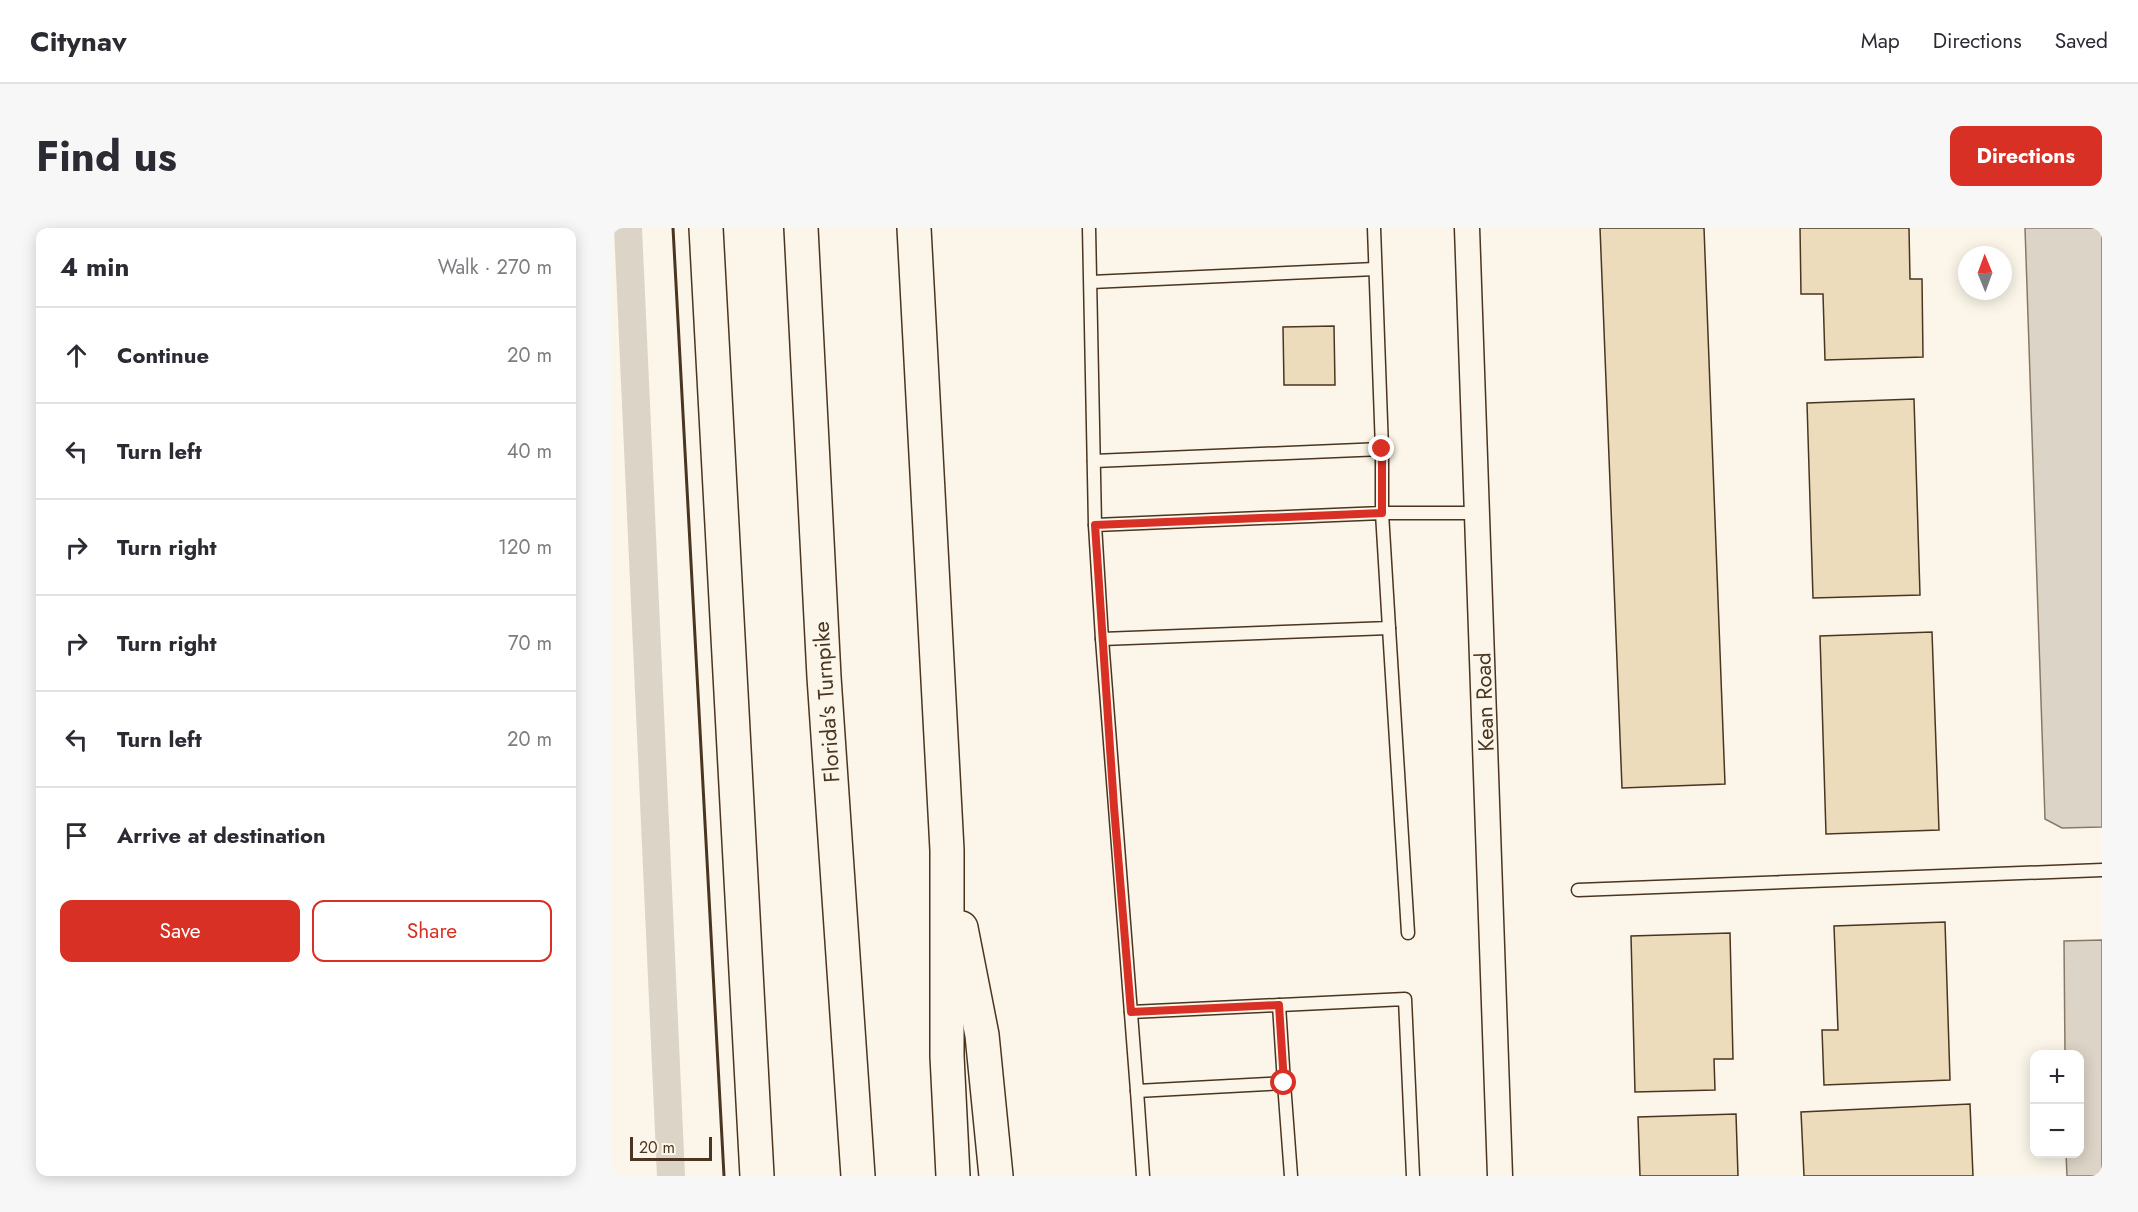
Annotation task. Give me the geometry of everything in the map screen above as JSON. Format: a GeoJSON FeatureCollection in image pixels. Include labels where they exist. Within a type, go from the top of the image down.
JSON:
{"type":"FeatureCollection","features":[{"type":"Feature","properties":{"kind":"highway"},"geometry":{"type":"LineString","coordinates":[[706,228],[757,1176]]}},
{"type":"Feature","properties":{"kind":"highway","name":"Florida's Turnpike"},"geometry":{"type":"LineString","coordinates":[[801,228],[824,677],[858,1176]]}},
{"type":"Feature","properties":{"kind":"highway"},"geometry":{"type":"LineString","coordinates":[[914,228],[947,850],[947,1056],[953,1176]]}},
{"type":"Feature","properties":{"kind":"highway"},"geometry":{"type":"LineString","coordinates":[[947,850],[981,1035],[996,1176]]}},
{"type":"Feature","properties":{"kind":"street","name":"Kean Road"},"geometry":{"type":"LineString","coordinates":[[1467,228],[1500,1176]]}},
{"type":"Feature","properties":{"kind":"lane"},"geometry":{"type":"LineString","coordinates":[[1089,228],[1095,525],[1143,1176]]}},
{"type":"Feature","properties":{"kind":"lane"},"geometry":{"type":"LineString","coordinates":[[1374,228],[1382,513],[1408,933]]}},
{"type":"Feature","properties":{"kind":"lane"},"geometry":{"type":"LineString","coordinates":[[1091,282],[1375,269]]}},
{"type":"Feature","properties":{"kind":"lane"},"geometry":{"type":"LineString","coordinates":[[1094,461],[1382,449]]}},
{"type":"Feature","properties":{"kind":"lane"},"geometry":{"type":"LineString","coordinates":[[1095,525],[1382,513],[1477,513]]}},
{"type":"Feature","properties":{"kind":"lane"},"geometry":{"type":"LineString","coordinates":[[1102,639],[1389,628]]}},
{"type":"Feature","properties":{"kind":"lane"},"geometry":{"type":"LineString","coordinates":[[1578,890],[2102,870]]}},
{"type":"Feature","properties":{"kind":"lane"},"geometry":{"type":"LineString","coordinates":[[1131,1012],[1406,999],[1413,1176]]}},
{"type":"Feature","properties":{"kind":"lane"},"geometry":{"type":"LineString","coordinates":[[1279,1005],[1291,1176]]}},
{"type":"Feature","properties":{"kind":"lane"},"geometry":{"type":"LineString","coordinates":[[1137,1091],[1284,1083]]}},
{"type":"Feature","properties":{"kind":"shaded area"},"geometry":{"type":"Polygon","coordinates":[[[2025,228],[2102,228],[2102,827],[2062,828],[2045,819],[2025,228]]]}},
{"type":"Feature","properties":{"kind":"shaded area"},"geometry":{"type":"Polygon","coordinates":[[[2102,940],[2102,1176],[2067,1176],[2066,1158],[2084,1158],[2084,1050],[2065,1050],[2064,941],[2102,940]]]}},
{"type":"Feature","properties":{"kind":"building"},"geometry":{"type":"Polygon","coordinates":[[[1600,228],[1704,228],[1725,784],[1622,788],[1600,228]]]}},
{"type":"Feature","properties":{"kind":"building"},"geometry":{"type":"Polygon","coordinates":[[[1800,228],[1909,228],[1910,279],[1922,279],[1923,357],[1825,360],[1823,294],[1801,294],[1800,228]]]}},
{"type":"Feature","properties":{"kind":"building"},"geometry":{"type":"Polygon","coordinates":[[[1334,326],[1335,385],[1284,385],[1283,327],[1334,326]]]}},
{"type":"Feature","properties":{"kind":"building"},"geometry":{"type":"Polygon","coordinates":[[[1914,399],[1920,595],[1813,598],[1807,403],[1914,399]]]}},
{"type":"Feature","properties":{"kind":"building"},"geometry":{"type":"Polygon","coordinates":[[[1932,632],[1939,830],[1826,834],[1820,636],[1932,632]]]}},
{"type":"Feature","properties":{"kind":"building"},"geometry":{"type":"Polygon","coordinates":[[[1945,922],[1950,1080],[1824,1085],[1822,1030],[1838,1030],[1834,926],[1945,922]]]}},
{"type":"Feature","properties":{"kind":"building"},"geometry":{"type":"Polygon","coordinates":[[[1730,933],[1733,1059],[1714,1059],[1715,1090],[1635,1092],[1631,936],[1730,933]]]}},
{"type":"Feature","properties":{"kind":"building"},"geometry":{"type":"Polygon","coordinates":[[[1970,1104],[1973,1176],[1804,1176],[1801,1112],[1970,1104]]]}},
{"type":"Feature","properties":{"kind":"building"},"geometry":{"type":"Polygon","coordinates":[[[1736,1114],[1738,1176],[1640,1176],[1638,1117],[1736,1114]]]}},
{"type":"Feature","properties":{"kind":"waterway"},"geometry":{"type":"LineString","coordinates":[[628,228],[671,1176]]}},
{"type":"Feature","properties":{"kind":"wall"},"geometry":{"type":"LineString","coordinates":[[673,228],[724,1176]]}},
{"type":"Feature","properties":{"kind":"route"},"geometry":{"type":"LineString","coordinates":[[1284,1083],[1279,1005],[1131,1012],[1114,807],[1095,525],[1382,513],[1382,449]]}}]}
